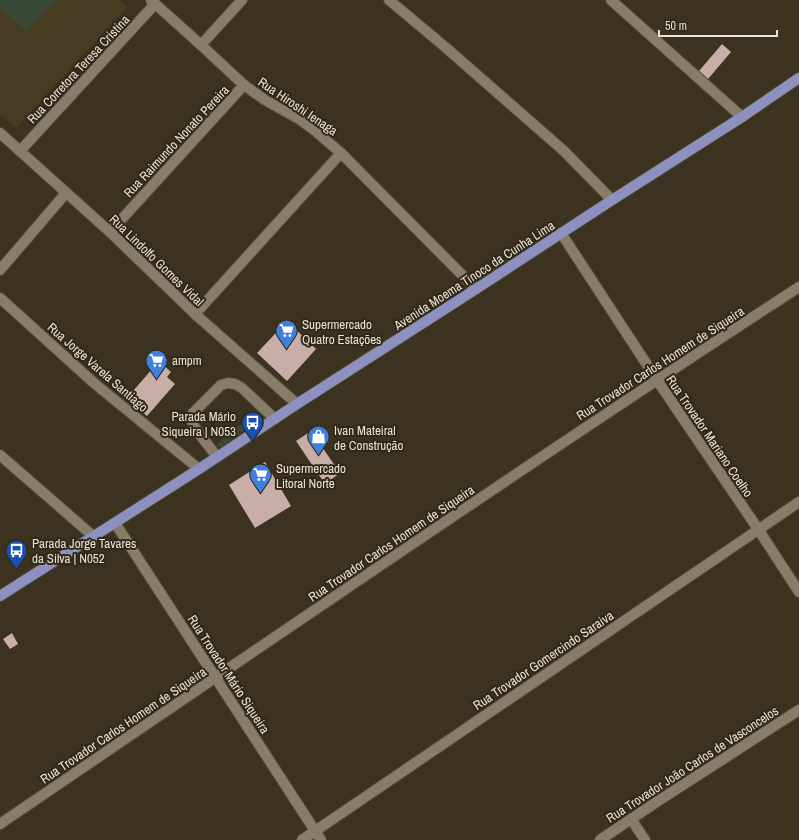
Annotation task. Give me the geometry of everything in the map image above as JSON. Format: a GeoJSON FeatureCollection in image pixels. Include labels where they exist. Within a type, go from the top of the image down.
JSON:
{"type":"FeatureCollection","features":[{"type":"Feature","properties":{"kind":"main road","name":"Avenida Moema Tinoco da Cunha Lima"},"geometry":{"type":"LineString","coordinates":[[0,596],[476,290],[561,233],[742,117],[799,78]]}},
{"type":"Feature","properties":{"kind":"street"},"geometry":{"type":"LineString","coordinates":[[202,45],[242,0]]}},
{"type":"Feature","properties":{"kind":"street"},"geometry":{"type":"LineString","coordinates":[[389,0],[450,51],[564,151],[612,200]]}},
{"type":"Feature","properties":{"kind":"street"},"geometry":{"type":"LineString","coordinates":[[611,0],[742,117]]}},
{"type":"Feature","properties":{"kind":"street","name":"Rua Hiroshi Ienaga"},"geometry":{"type":"LineString","coordinates":[[153,2],[202,45],[244,85],[265,100],[304,123],[341,153],[476,290]]}},
{"type":"Feature","properties":{"kind":"street","name":"Rua Corretora Teresa Cristina"},"geometry":{"type":"LineString","coordinates":[[20,151],[153,2]]}},
{"type":"Feature","properties":{"kind":"street","name":"Rua Raimundo Nonato Pereira"},"geometry":{"type":"LineString","coordinates":[[110,232],[244,85]]}},
{"type":"Feature","properties":{"kind":"street","name":"Rua Lindolfo Gomes Vidal"},"geometry":{"type":"LineString","coordinates":[[0,133],[110,232],[195,314],[297,404]]}},
{"type":"Feature","properties":{"kind":"street"},"geometry":{"type":"LineString","coordinates":[[195,314],[341,153]]}},
{"type":"Feature","properties":{"kind":"street"},"geometry":{"type":"LineString","coordinates":[[0,270],[66,193]]}},
{"type":"Feature","properties":{"kind":"street","name":"Rua Trovador Mariano Coelho"},"geometry":{"type":"LineString","coordinates":[[561,233],[656,380],[758,529],[799,592]]}},
{"type":"Feature","properties":{"kind":"street","name":"Rua Trovador Carlos Homem de Siqueira"},"geometry":{"type":"LineString","coordinates":[[0,824],[656,380],[799,287]]}},
{"type":"Feature","properties":{"kind":"street","name":"Rua Jorge Varela Santiago"},"geometry":{"type":"LineString","coordinates":[[0,298],[94,383],[199,469]]}},
{"type":"Feature","properties":{"kind":"street"},"geometry":{"type":"LineString","coordinates":[[218,457],[195,428],[192,421],[194,413],[221,385],[228,383],[235,384],[242,388],[275,419]]}},
{"type":"Feature","properties":{"kind":"street"},"geometry":{"type":"LineString","coordinates":[[0,456],[93,536]]}},
{"type":"Feature","properties":{"kind":"street","name":"Rua Trovador Gomercindo Saraiva"},"geometry":{"type":"LineString","coordinates":[[302,840],[318,836],[758,529],[799,502]]}},
{"type":"Feature","properties":{"kind":"street","name":"Rua Trovador Mário Siqueira"},"geometry":{"type":"LineString","coordinates":[[115,523],[318,836]]}},
{"type":"Feature","properties":{"kind":"street","name":"Rua Trovador João Carlos de Vasconcelos"},"geometry":{"type":"LineString","coordinates":[[600,840],[799,710]]}},
{"type":"Feature","properties":{"kind":"street"},"geometry":{"type":"LineString","coordinates":[[631,819],[645,840]]}},
{"type":"Feature","properties":{"kind":"shaded area"},"geometry":{"type":"Polygon","coordinates":[[[0,0],[119,0],[127,7],[16,128],[0,114],[0,0]]]}},
{"type":"Feature","properties":{"kind":"green space"},"geometry":{"type":"Polygon","coordinates":[[[0,0],[56,0],[26,32],[0,7],[0,0]]]}},
{"type":"Feature","properties":{"kind":"green space"},"geometry":{"type":"Polygon","coordinates":[[[243,424],[246,425],[247,428],[221,447],[217,445],[238,426],[243,424]]]}},
{"type":"Feature","properties":{"kind":"building"},"geometry":{"type":"Polygon","coordinates":[[[722,44],[731,52],[708,79],[699,71],[722,44]]]}},
{"type":"Feature","properties":{"kind":"building","name":"Supermercado Quatro Estações"},"geometry":{"type":"Polygon","coordinates":[[[287,321],[316,349],[287,381],[257,353],[287,321]]]}},
{"type":"Feature","properties":{"kind":"building","name":"ampm"},"geometry":{"type":"Polygon","coordinates":[[[159,361],[171,372],[167,377],[175,384],[147,416],[127,398],[159,361]]]}},
{"type":"Feature","properties":{"kind":"building","name":"Ivan Mateiral de Construção"},"geometry":{"type":"Polygon","coordinates":[[[311,431],[340,473],[325,484],[296,441],[311,431]]]}},
{"type":"Feature","properties":{"kind":"building","name":"Supermercado Litoral Norte"},"geometry":{"type":"Polygon","coordinates":[[[265,462],[291,506],[255,528],[229,485],[265,462]]]}},
{"type":"Feature","properties":{"kind":"building"},"geometry":{"type":"Polygon","coordinates":[[[12,633],[18,644],[10,649],[3,639],[12,633]]]}},
{"type":"Feature","properties":{"kind":"place","name":"Supermercado Quatro Estações"},"geometry":{"type":"Point","coordinates":[287,350]}},
{"type":"Feature","properties":{"kind":"place","name":"ampm"},"geometry":{"type":"Point","coordinates":[156,380]}},
{"type":"Feature","properties":{"kind":"place","name":"Parada Mário Siqueira | N053"},"geometry":{"type":"Point","coordinates":[252,442]}},
{"type":"Feature","properties":{"kind":"place","name":"Ivan Mateiral de Construção"},"geometry":{"type":"Point","coordinates":[318,456]}},
{"type":"Feature","properties":{"kind":"place","name":"Supermercado Litoral Norte"},"geometry":{"type":"Point","coordinates":[260,494]}},
{"type":"Feature","properties":{"kind":"place","name":"Parada Jorge Tavares da Silva | N052"},"geometry":{"type":"Point","coordinates":[16,570]}}]}
